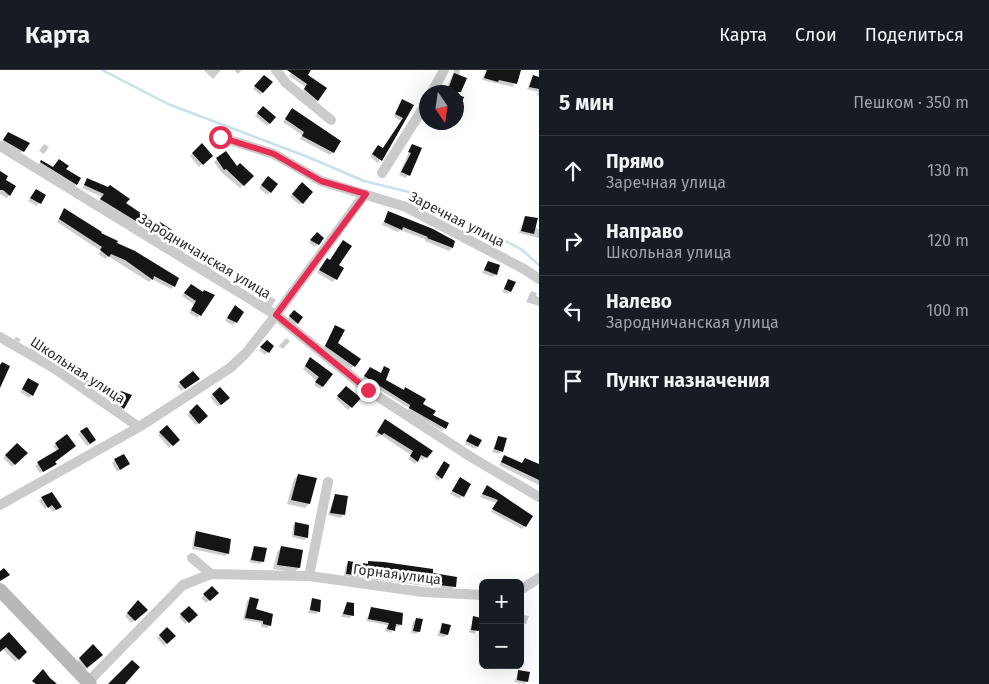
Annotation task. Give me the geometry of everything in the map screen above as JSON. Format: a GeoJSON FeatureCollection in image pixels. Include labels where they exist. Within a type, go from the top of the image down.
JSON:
{"type":"FeatureCollection","features":[{"type":"Feature","properties":{"kind":"street"},"geometry":{"type":"LineString","coordinates":[[276,70],[286,83],[331,120]]}},
{"type":"Feature","properties":{"kind":"street"},"geometry":{"type":"LineString","coordinates":[[436,85],[444,70]]}},
{"type":"Feature","properties":{"kind":"street"},"geometry":{"type":"LineString","coordinates":[[382,173],[419,113]]}},
{"type":"Feature","properties":{"kind":"street","name":"Заречная улица"},"geometry":{"type":"LineString","coordinates":[[220,137],[274,154],[321,181],[406,207],[524,269],[539,279]]}},
{"type":"Feature","properties":{"kind":"street","name":"Зародничанская улица"},"geometry":{"type":"LineString","coordinates":[[0,146],[276,315],[368,390],[471,457],[539,497]]}},
{"type":"Feature","properties":{"kind":"street"},"geometry":{"type":"LineString","coordinates":[[0,505],[139,427],[230,368],[246,353],[276,315],[366,194]]}},
{"type":"Feature","properties":{"kind":"street","name":"Школьная улица"},"geometry":{"type":"LineString","coordinates":[[0,337],[52,367],[139,427]]}},
{"type":"Feature","properties":{"kind":"street"},"geometry":{"type":"LineString","coordinates":[[304,576],[328,482]]}},
{"type":"Feature","properties":{"kind":"street"},"geometry":{"type":"LineString","coordinates":[[86,683],[183,585],[211,574],[192,558]]}},
{"type":"Feature","properties":{"kind":"street","name":"Горная улица"},"geometry":{"type":"LineString","coordinates":[[211,574],[304,576],[423,592],[479,595]]}},
{"type":"Feature","properties":{"kind":"street"},"geometry":{"type":"LineString","coordinates":[[524,587],[539,578]]}},
{"type":"Feature","properties":{"kind":"street"},"geometry":{"type":"LineString","coordinates":[[0,590],[86,683]]}},
{"type":"Feature","properties":{"kind":"street"},"geometry":{"type":"LineString","coordinates":[[0,601],[86,683]]}},
{"type":"Feature","properties":{"kind":"building"},"geometry":{"type":"Polygon","coordinates":[[[287,70],[311,70],[308,75],[327,88],[318,101],[304,89],[307,84],[287,70]]]}},
{"type":"Feature","properties":{"kind":"building"},"geometry":{"type":"Polygon","coordinates":[[[487,70],[521,70],[517,84],[484,78],[487,70]]]}},
{"type":"Feature","properties":{"kind":"building"},"geometry":{"type":"Polygon","coordinates":[[[454,73],[467,78],[464,85],[450,85],[454,73]]]}},
{"type":"Feature","properties":{"kind":"building"},"geometry":{"type":"Polygon","coordinates":[[[264,75],[273,82],[263,93],[254,86],[264,75]]]}},
{"type":"Feature","properties":{"kind":"building"},"geometry":{"type":"Polygon","coordinates":[[[533,75],[539,77],[539,89],[529,87],[533,75]]]}},
{"type":"Feature","properties":{"kind":"building"},"geometry":{"type":"Polygon","coordinates":[[[402,99],[414,105],[382,161],[372,154],[378,145],[383,148],[403,118],[395,114],[402,99]]]}},
{"type":"Feature","properties":{"kind":"building"},"geometry":{"type":"Polygon","coordinates":[[[263,106],[276,117],[270,124],[257,113],[263,106]]]}},
{"type":"Feature","properties":{"kind":"building"},"geometry":{"type":"Polygon","coordinates":[[[292,108],[341,141],[334,153],[302,136],[304,132],[285,119],[292,108]]]}},
{"type":"Feature","properties":{"kind":"building"},"geometry":{"type":"Polygon","coordinates":[[[8,132],[30,143],[24,152],[3,140],[8,132]]]}},
{"type":"Feature","properties":{"kind":"building"},"geometry":{"type":"Polygon","coordinates":[[[202,143],[213,156],[203,165],[192,153],[202,143]]]}},
{"type":"Feature","properties":{"kind":"building"},"geometry":{"type":"Polygon","coordinates":[[[412,144],[422,148],[410,176],[401,172],[411,153],[408,152],[412,144]]]}},
{"type":"Feature","properties":{"kind":"building"},"geometry":{"type":"Polygon","coordinates":[[[226,151],[237,166],[240,163],[254,176],[244,186],[226,169],[224,170],[216,158],[226,151]]]}},
{"type":"Feature","properties":{"kind":"building"},"geometry":{"type":"Polygon","coordinates":[[[59,159],[69,166],[66,169],[81,178],[77,185],[40,162],[41,160],[53,167],[59,159]]]}},
{"type":"Feature","properties":{"kind":"building"},"geometry":{"type":"Polygon","coordinates":[[[0,171],[8,176],[6,180],[16,186],[10,196],[3,190],[0,190],[0,171]]]}},
{"type":"Feature","properties":{"kind":"building"},"geometry":{"type":"Polygon","coordinates":[[[268,176],[278,184],[271,193],[261,185],[268,176]]]}},
{"type":"Feature","properties":{"kind":"building"},"geometry":{"type":"Polygon","coordinates":[[[87,178],[108,187],[110,185],[130,199],[126,203],[145,216],[143,219],[147,221],[144,226],[100,199],[104,194],[84,185],[87,178]]]}},
{"type":"Feature","properties":{"kind":"building"},"geometry":{"type":"Polygon","coordinates":[[[302,182],[313,192],[303,204],[292,194],[302,182]]]}},
{"type":"Feature","properties":{"kind":"building"},"geometry":{"type":"Polygon","coordinates":[[[36,189],[46,195],[41,204],[30,198],[36,189]]]}},
{"type":"Feature","properties":{"kind":"building"},"geometry":{"type":"Polygon","coordinates":[[[64,208],[101,233],[118,241],[117,243],[135,251],[179,278],[175,287],[154,276],[153,280],[125,260],[111,254],[109,257],[100,250],[102,247],[59,219],[64,208]]]}},
{"type":"Feature","properties":{"kind":"building"},"geometry":{"type":"Polygon","coordinates":[[[388,211],[433,229],[455,241],[453,248],[403,227],[402,230],[384,222],[388,211]]]}},
{"type":"Feature","properties":{"kind":"building"},"geometry":{"type":"Polygon","coordinates":[[[525,216],[538,218],[534,234],[521,231],[525,216]]]}},
{"type":"Feature","properties":{"kind":"building"},"geometry":{"type":"Polygon","coordinates":[[[160,222],[172,230],[166,240],[154,232],[160,222]]]}},
{"type":"Feature","properties":{"kind":"building"},"geometry":{"type":"Polygon","coordinates":[[[317,232],[324,238],[319,245],[310,240],[317,232]]]}},
{"type":"Feature","properties":{"kind":"building"},"geometry":{"type":"Polygon","coordinates":[[[343,240],[352,246],[339,265],[344,268],[337,280],[319,270],[327,258],[330,260],[343,240]]]}},
{"type":"Feature","properties":{"kind":"building"},"geometry":{"type":"Polygon","coordinates":[[[488,261],[500,265],[497,275],[484,270],[488,261]]]}},
{"type":"Feature","properties":{"kind":"building"},"geometry":{"type":"Polygon","coordinates":[[[508,279],[516,282],[511,292],[504,289],[508,279]]]}},
{"type":"Feature","properties":{"kind":"building"},"geometry":{"type":"Polygon","coordinates":[[[191,284],[203,292],[204,290],[215,295],[201,316],[191,310],[196,301],[184,293],[191,284]]]}},
{"type":"Feature","properties":{"kind":"building"},"geometry":{"type":"Polygon","coordinates":[[[235,305],[244,312],[237,323],[227,318],[235,305]]]}},
{"type":"Feature","properties":{"kind":"building"},"geometry":{"type":"Polygon","coordinates":[[[294,310],[303,317],[298,324],[289,316],[294,310]]]}},
{"type":"Feature","properties":{"kind":"building"},"geometry":{"type":"Polygon","coordinates":[[[335,325],[345,330],[338,343],[361,359],[355,367],[325,346],[335,325]]]}},
{"type":"Feature","properties":{"kind":"building"},"geometry":{"type":"Polygon","coordinates":[[[267,340],[274,346],[269,353],[260,347],[267,340]]]}},
{"type":"Feature","properties":{"kind":"building"},"geometry":{"type":"Polygon","coordinates":[[[36,341],[45,347],[42,353],[31,347],[36,341]]]}},
{"type":"Feature","properties":{"kind":"building"},"geometry":{"type":"Polygon","coordinates":[[[61,356],[73,364],[69,370],[57,362],[61,356]]]}},
{"type":"Feature","properties":{"kind":"building"},"geometry":{"type":"Polygon","coordinates":[[[310,357],[333,374],[323,387],[315,382],[319,377],[305,366],[310,357]]]}},
{"type":"Feature","properties":{"kind":"building"},"geometry":{"type":"Polygon","coordinates":[[[2,362],[10,366],[0,388],[0,365],[2,362]]]}},
{"type":"Feature","properties":{"kind":"building"},"geometry":{"type":"Polygon","coordinates":[[[384,366],[390,369],[386,380],[404,390],[405,387],[426,399],[423,404],[436,411],[433,415],[449,423],[446,429],[409,408],[410,405],[364,376],[370,367],[381,373],[384,366]]]}},
{"type":"Feature","properties":{"kind":"building"},"geometry":{"type":"Polygon","coordinates":[[[193,371],[200,379],[185,389],[179,382],[193,371]]]}},
{"type":"Feature","properties":{"kind":"building"},"geometry":{"type":"Polygon","coordinates":[[[28,378],[39,384],[33,396],[22,389],[28,378]]]}},
{"type":"Feature","properties":{"kind":"building"},"geometry":{"type":"Polygon","coordinates":[[[346,386],[361,398],[352,408],[337,396],[346,386]]]}},
{"type":"Feature","properties":{"kind":"building"},"geometry":{"type":"Polygon","coordinates":[[[220,387],[230,398],[221,405],[212,394],[220,387]]]}},
{"type":"Feature","properties":{"kind":"building"},"geometry":{"type":"Polygon","coordinates":[[[121,391],[132,395],[124,409],[114,401],[121,391]]]}},
{"type":"Feature","properties":{"kind":"building"},"geometry":{"type":"Polygon","coordinates":[[[197,404],[208,416],[199,424],[189,412],[197,404]]]}},
{"type":"Feature","properties":{"kind":"building"},"geometry":{"type":"Polygon","coordinates":[[[385,419],[433,451],[427,458],[421,455],[418,462],[410,456],[413,451],[384,433],[382,435],[377,432],[385,419]]]}},
{"type":"Feature","properties":{"kind":"building"},"geometry":{"type":"Polygon","coordinates":[[[167,425],[180,440],[173,446],[159,432],[167,425]]]}},
{"type":"Feature","properties":{"kind":"building"},"geometry":{"type":"Polygon","coordinates":[[[87,427],[96,440],[90,444],[80,431],[87,427]]]}},
{"type":"Feature","properties":{"kind":"building"},"geometry":{"type":"Polygon","coordinates":[[[67,434],[76,446],[55,462],[57,464],[43,472],[37,462],[59,449],[55,443],[67,434]]]}},
{"type":"Feature","properties":{"kind":"building"},"geometry":{"type":"Polygon","coordinates":[[[470,434],[482,440],[478,447],[466,441],[470,434]]]}},
{"type":"Feature","properties":{"kind":"building"},"geometry":{"type":"Polygon","coordinates":[[[498,436],[507,438],[503,452],[494,449],[498,436]]]}},
{"type":"Feature","properties":{"kind":"building"},"geometry":{"type":"Polygon","coordinates":[[[17,443],[28,453],[15,465],[5,455],[17,443]]]}},
{"type":"Feature","properties":{"kind":"building"},"geometry":{"type":"Polygon","coordinates":[[[124,454],[130,464],[120,470],[114,459],[124,454]]]}},
{"type":"Feature","properties":{"kind":"building"},"geometry":{"type":"Polygon","coordinates":[[[504,455],[522,463],[525,458],[539,464],[539,480],[501,462],[504,455]]]}},
{"type":"Feature","properties":{"kind":"building"},"geometry":{"type":"Polygon","coordinates":[[[444,461],[450,465],[442,479],[436,474],[444,461]]]}},
{"type":"Feature","properties":{"kind":"building"},"geometry":{"type":"Polygon","coordinates":[[[298,474],[317,478],[310,504],[291,500],[298,474]]]}},
{"type":"Feature","properties":{"kind":"building"},"geometry":{"type":"Polygon","coordinates":[[[460,477],[471,484],[464,497],[452,491],[460,477]]]}},
{"type":"Feature","properties":{"kind":"building"},"geometry":{"type":"Polygon","coordinates":[[[487,485],[533,516],[526,527],[492,509],[498,500],[482,494],[487,485]]]}},
{"type":"Feature","properties":{"kind":"building"},"geometry":{"type":"Polygon","coordinates":[[[52,492],[62,507],[56,510],[52,505],[48,508],[41,497],[52,492]]]}},
{"type":"Feature","properties":{"kind":"building"},"geometry":{"type":"Polygon","coordinates":[[[335,494],[348,496],[345,515],[330,513],[335,494]]]}},
{"type":"Feature","properties":{"kind":"building"},"geometry":{"type":"Polygon","coordinates":[[[295,522],[309,525],[308,538],[294,535],[295,522]]]}},
{"type":"Feature","properties":{"kind":"building"},"geometry":{"type":"Polygon","coordinates":[[[196,531],[231,539],[229,554],[194,546],[196,531]]]}},
{"type":"Feature","properties":{"kind":"building"},"geometry":{"type":"Polygon","coordinates":[[[254,546],[267,548],[264,562],[251,560],[254,546]]]}},
{"type":"Feature","properties":{"kind":"building"},"geometry":{"type":"Polygon","coordinates":[[[281,546],[303,550],[300,568],[277,565],[281,546]]]}},
{"type":"Feature","properties":{"kind":"building"},"geometry":{"type":"Polygon","coordinates":[[[348,561],[368,564],[368,561],[384,562],[433,569],[433,573],[457,577],[456,587],[346,574],[348,561]]]}},
{"type":"Feature","properties":{"kind":"building"},"geometry":{"type":"Polygon","coordinates":[[[4,568],[10,575],[0,581],[0,571],[4,568]]]}},
{"type":"Feature","properties":{"kind":"building"},"geometry":{"type":"Polygon","coordinates":[[[212,586],[219,593],[210,601],[203,594],[212,586]]]}},
{"type":"Feature","properties":{"kind":"building"},"geometry":{"type":"Polygon","coordinates":[[[250,597],[259,599],[256,609],[273,614],[271,626],[263,624],[263,621],[245,618],[250,597]]]}},
{"type":"Feature","properties":{"kind":"building"},"geometry":{"type":"Polygon","coordinates":[[[312,598],[321,600],[320,612],[310,610],[312,598]]]}},
{"type":"Feature","properties":{"kind":"building"},"geometry":{"type":"Polygon","coordinates":[[[138,600],[148,610],[135,621],[127,613],[138,600]]]}},
{"type":"Feature","properties":{"kind":"building"},"geometry":{"type":"Polygon","coordinates":[[[347,602],[354,603],[354,616],[343,614],[347,602]]]}},
{"type":"Feature","properties":{"kind":"building"},"geometry":{"type":"Polygon","coordinates":[[[189,606],[198,615],[189,623],[180,614],[189,606]]]}},
{"type":"Feature","properties":{"kind":"building"},"geometry":{"type":"Polygon","coordinates":[[[371,607],[403,613],[402,625],[396,624],[395,631],[387,629],[389,623],[368,619],[371,607]]]}},
{"type":"Feature","properties":{"kind":"building"},"geometry":{"type":"Polygon","coordinates":[[[473,616],[479,618],[479,631],[471,630],[473,616]]]}},
{"type":"Feature","properties":{"kind":"building"},"geometry":{"type":"Polygon","coordinates":[[[416,618],[423,619],[420,632],[413,631],[416,618]]]}},
{"type":"Feature","properties":{"kind":"building"},"geometry":{"type":"Polygon","coordinates":[[[442,623],[451,625],[448,635],[440,633],[442,623]]]}},
{"type":"Feature","properties":{"kind":"building"},"geometry":{"type":"Polygon","coordinates":[[[167,627],[176,636],[167,644],[159,635],[167,627]]]}},
{"type":"Feature","properties":{"kind":"building"},"geometry":{"type":"Polygon","coordinates":[[[9,632],[27,652],[19,660],[6,647],[0,652],[0,640],[9,632]]]}},
{"type":"Feature","properties":{"kind":"building"},"geometry":{"type":"Polygon","coordinates":[[[93,644],[103,655],[87,668],[79,658],[93,644]]]}},
{"type":"Feature","properties":{"kind":"building"},"geometry":{"type":"Polygon","coordinates":[[[132,660],[140,667],[125,684],[108,684],[132,660]]]}},
{"type":"Feature","properties":{"kind":"building"},"geometry":{"type":"Polygon","coordinates":[[[43,669],[57,684],[36,684],[32,681],[43,669]]]}},
{"type":"Feature","properties":{"kind":"building"},"geometry":{"type":"Polygon","coordinates":[[[518,670],[530,672],[528,682],[517,680],[518,670]]]}},
{"type":"Feature","properties":{"kind":"waterway"},"geometry":{"type":"LineString","coordinates":[[102,70],[168,104],[308,157],[364,181],[409,192],[521,249],[539,265]]}},
{"type":"Feature","properties":{"kind":"route"},"geometry":{"type":"LineString","coordinates":[[220,137],[274,154],[321,181],[366,194],[276,315],[368,390]]}}]}
